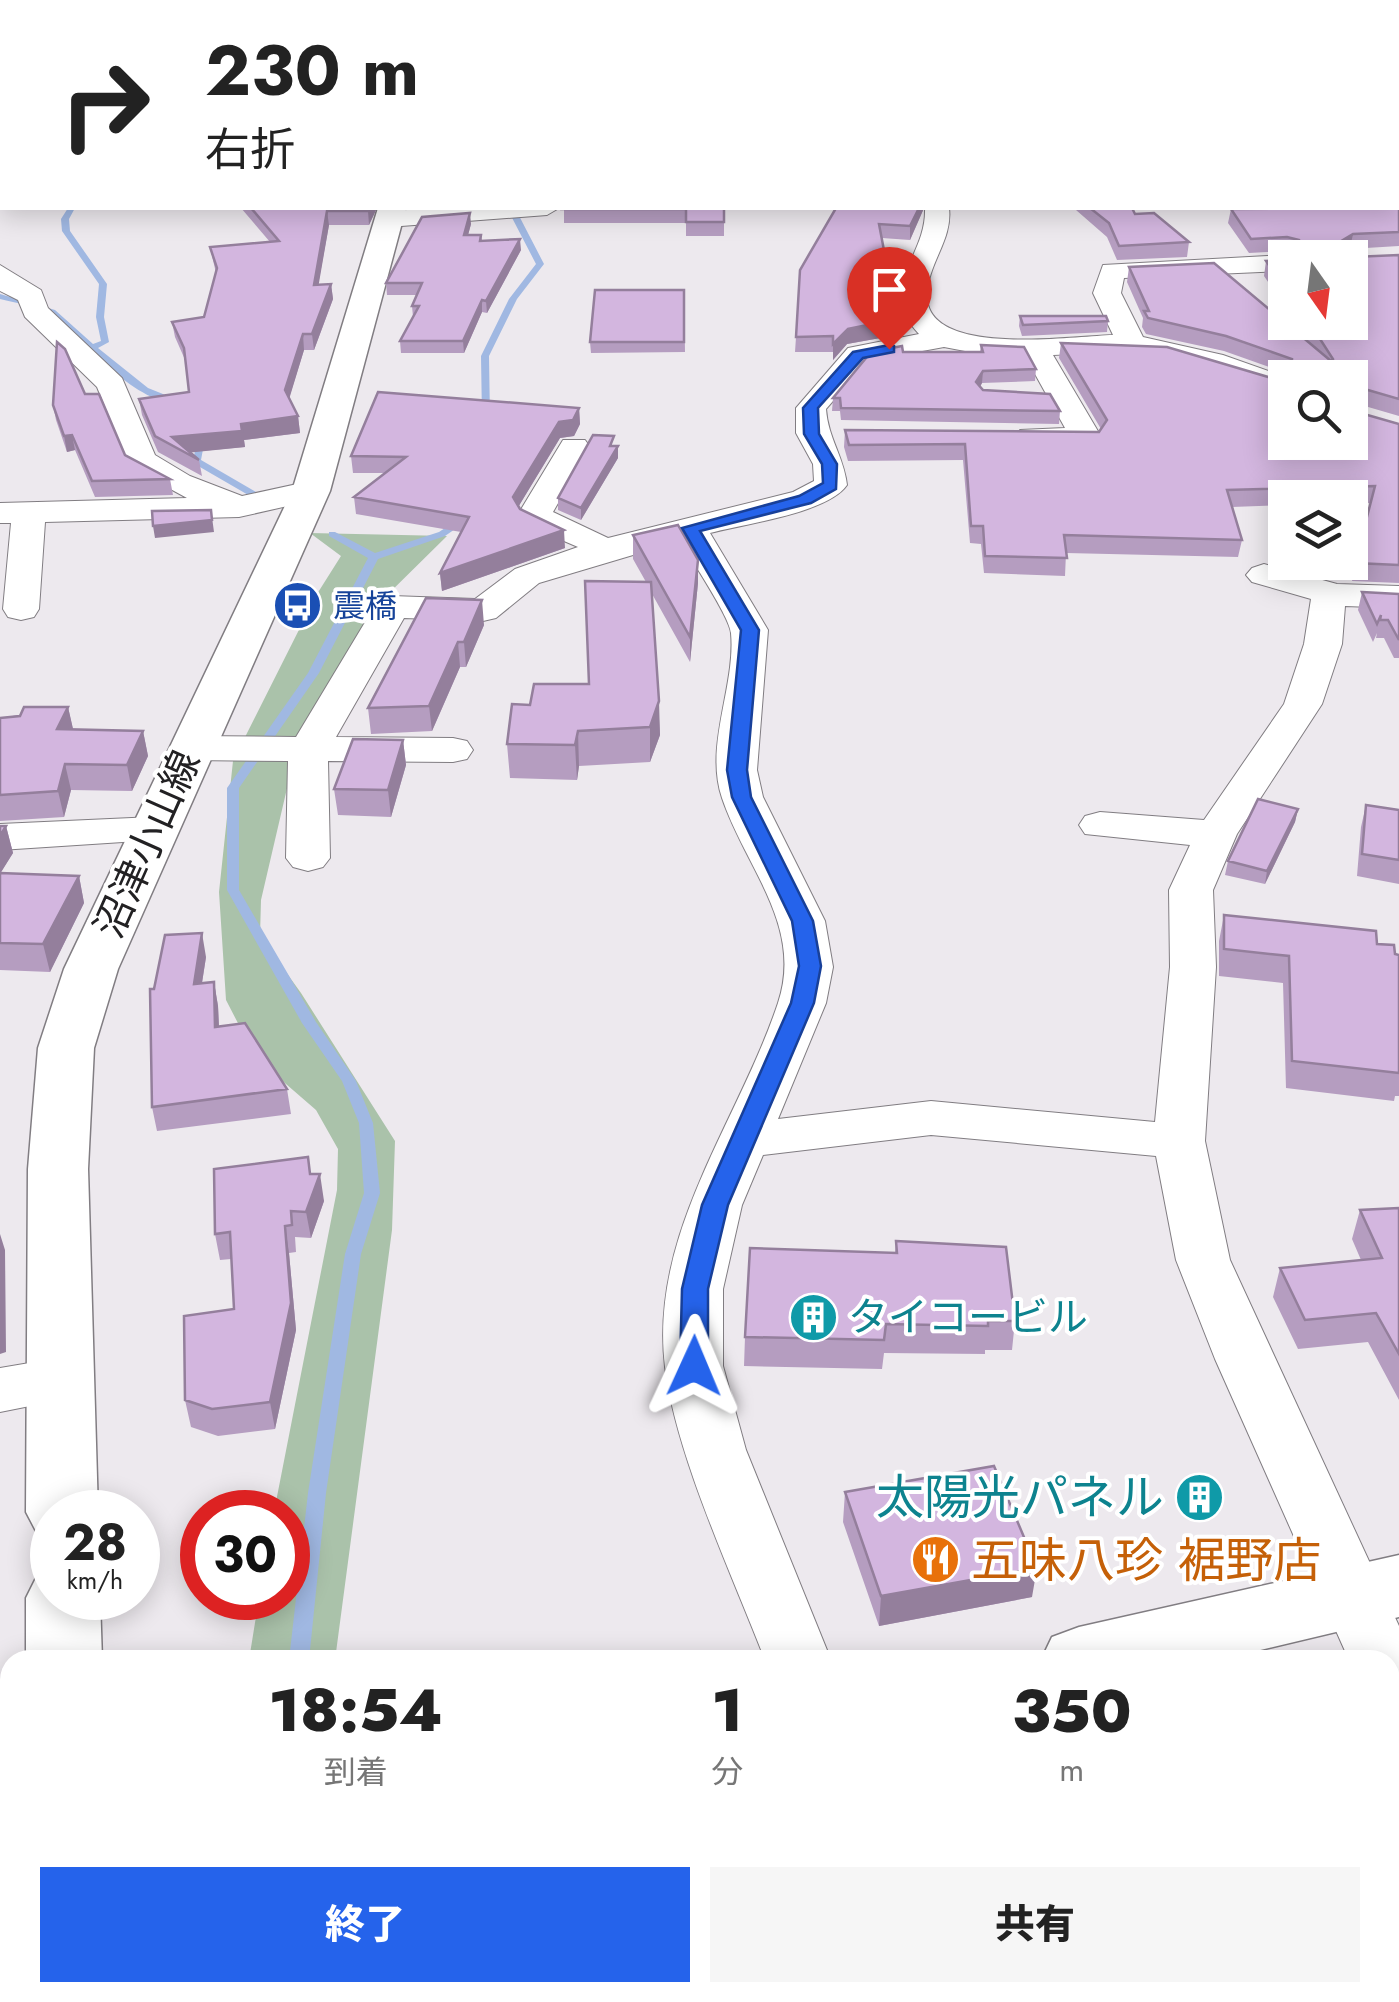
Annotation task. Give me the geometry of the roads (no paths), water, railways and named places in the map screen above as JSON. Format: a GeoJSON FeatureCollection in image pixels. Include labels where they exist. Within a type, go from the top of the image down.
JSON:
{"type":"FeatureCollection","features":[{"type":"Feature","properties":{"kind":"main road","name":"沼津小山線"},"geometry":{"type":"LineString","coordinates":[[62,1490],[58,1170],[66,1048],[91,969],[154,830],[212,748],[302,513],[390,213]]}},
{"type":"Feature","properties":{"kind":"main road"},"geometry":{"type":"LineString","coordinates":[[1144,1650],[1378,1614]]}},
{"type":"Feature","properties":{"kind":"main road"},"geometry":{"type":"LineString","coordinates":[[63,1620],[64,1650]]}},
{"type":"Feature","properties":{"kind":"street"},"geometry":{"type":"LineString","coordinates":[[390,213],[484,210]]}},
{"type":"Feature","properties":{"kind":"street"},"geometry":{"type":"LineString","coordinates":[[929,351],[914,296],[920,262],[938,229],[937,210]]}},
{"type":"Feature","properties":{"kind":"street"},"geometry":{"type":"LineString","coordinates":[[1132,344],[1108,293],[1112,271],[1268,264]]}},
{"type":"Feature","properties":{"kind":"street"},"geometry":{"type":"LineString","coordinates":[[0,273],[111,384],[141,460],[178,483],[239,507],[302,513]]}},
{"type":"Feature","properties":{"kind":"street"},"geometry":{"type":"LineString","coordinates":[[308,858],[308,752],[392,607],[483,610],[528,576],[610,548],[805,499],[830,485],[829,464],[812,434],[811,408],[858,354],[929,351],[957,343],[1132,344],[1224,362],[1268,380]]}},
{"type":"Feature","properties":{"kind":"street"},"geometry":{"type":"LineString","coordinates":[[1008,437],[1086,438],[1034,346]]}},
{"type":"Feature","properties":{"kind":"street"},"geometry":{"type":"LineString","coordinates":[[1027,394],[1061,394]]}},
{"type":"Feature","properties":{"kind":"street"},"geometry":{"type":"LineString","coordinates":[[812,434],[851,434]]}},
{"type":"Feature","properties":{"kind":"street"},"geometry":{"type":"LineString","coordinates":[[574,447],[534,516],[610,548]]}},
{"type":"Feature","properties":{"kind":"street"},"geometry":{"type":"LineString","coordinates":[[21,609],[15,512],[239,507],[302,513]]}},
{"type":"Feature","properties":{"kind":"street"},"geometry":{"type":"LineString","coordinates":[[690,528],[750,630],[737,770],[742,797],[802,921],[810,966],[802,1003],[715,1205],[695,1289],[694,1366],[716,1450],[794,1650]]}},
{"type":"Feature","properties":{"kind":"street"},"geometry":{"type":"LineString","coordinates":[[1264,575],[1336,595],[1399,597]]}},
{"type":"Feature","properties":{"kind":"street"},"geometry":{"type":"LineString","coordinates":[[1336,595],[1328,601],[1324,644],[1303,704],[1216,834],[1191,890],[1193,966],[1179,1141],[1203,1260],[1244,1359],[1378,1614]]}},
{"type":"Feature","properties":{"kind":"street"},"geometry":{"type":"LineString","coordinates":[[212,748],[308,752],[453,750]]}},
{"type":"Feature","properties":{"kind":"street"},"geometry":{"type":"LineString","coordinates":[[1100,825],[1216,834]]}},
{"type":"Feature","properties":{"kind":"street"},"geometry":{"type":"LineString","coordinates":[[0,837],[154,830]]}},
{"type":"Feature","properties":{"kind":"street"},"geometry":{"type":"LineString","coordinates":[[743,1140],[932,1118],[1179,1141]]}},
{"type":"Feature","properties":{"kind":"street"},"geometry":{"type":"LineString","coordinates":[[0,1390],[59,1380]]}},
{"type":"Feature","properties":{"kind":"waterway"},"geometry":{"type":"LineString","coordinates":[[70,210],[65,219],[66,231],[103,284],[100,317],[105,342],[92,348]]}},
{"type":"Feature","properties":{"kind":"waterway"},"geometry":{"type":"LineString","coordinates":[[486,419],[485,356],[513,299],[540,264],[512,210]]}},
{"type":"Feature","properties":{"kind":"waterway"},"geometry":{"type":"LineString","coordinates":[[0,296],[52,312],[92,348]]}},
{"type":"Feature","properties":{"kind":"waterway"},"geometry":{"type":"LineString","coordinates":[[92,348],[145,390],[175,402]]}},
{"type":"Feature","properties":{"kind":"waterway"},"geometry":{"type":"LineString","coordinates":[[201,433],[196,461],[253,494]]}},
{"type":"Feature","properties":{"kind":"waterway"},"geometry":{"type":"LineString","coordinates":[[374,557],[442,534],[463,520]]}},
{"type":"Feature","properties":{"kind":"waterway"},"geometry":{"type":"LineString","coordinates":[[332,534],[374,557]]}},
{"type":"Feature","properties":{"kind":"waterway"},"geometry":{"type":"LineString","coordinates":[[300,1650],[317,1493],[353,1254],[372,1193],[366,1123],[349,1081],[309,1023],[233,890],[233,788],[313,673],[374,557]]}},
{"type":"Feature","properties":{"kind":"place","name":"震橋"},"geometry":{"type":"Point","coordinates":[298,606]}},
{"type":"Feature","properties":{"kind":"place","name":"タイコービル"},"geometry":{"type":"Point","coordinates":[813,1317]}},
{"type":"Feature","properties":{"kind":"place","name":"太陽光パネル"},"geometry":{"type":"Point","coordinates":[1199,1497]}},
{"type":"Feature","properties":{"kind":"place","name":"五味八珍 裾野店"},"geometry":{"type":"Point","coordinates":[936,1560]}}]}
